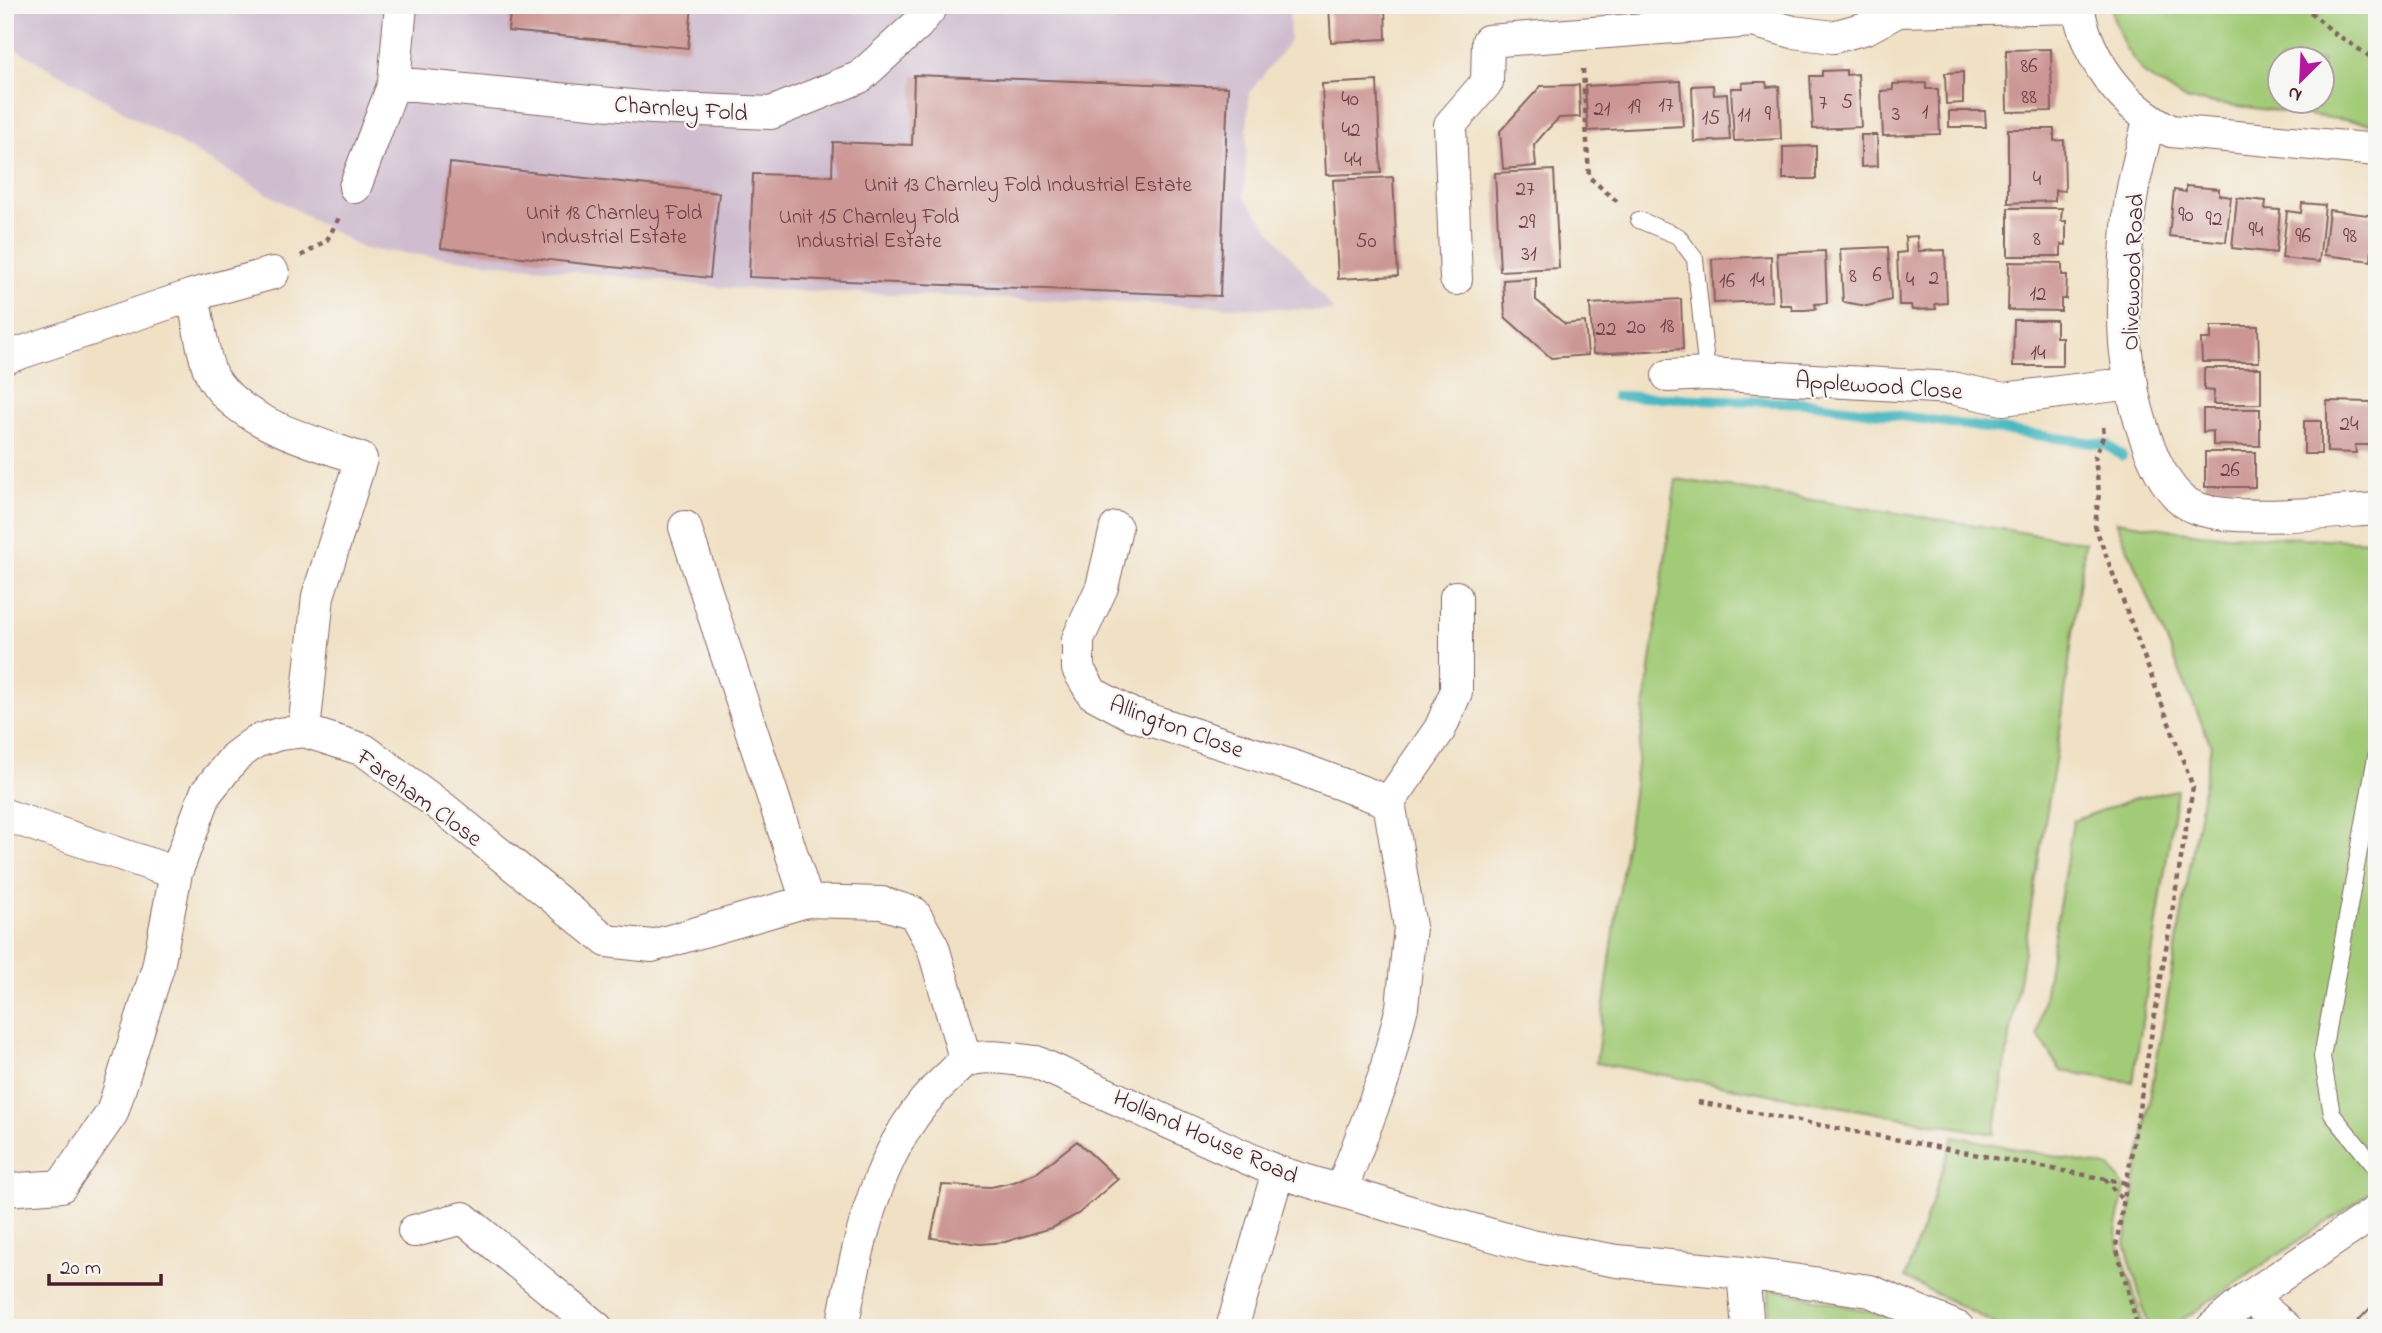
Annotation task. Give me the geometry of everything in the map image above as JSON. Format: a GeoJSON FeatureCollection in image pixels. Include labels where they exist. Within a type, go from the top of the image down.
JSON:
{"type":"FeatureCollection","features":[{"type":"Feature","properties":{"kind":"street"},"geometry":{"type":"LineString","coordinates":[[355,187],[394,83],[401,5]]}},
{"type":"Feature","properties":{"kind":"street","name":"Charnley Fold"},"geometry":{"type":"LineString","coordinates":[[394,83],[652,108],[771,114],[860,77],[916,25],[933,5]]}},
{"type":"Feature","properties":{"kind":"street"},"geometry":{"type":"LineString","coordinates":[[1456,279],[1450,125],[1488,82],[1488,41],[1753,21],[1793,32],[1833,37],[1866,28],[1898,11],[2078,6],[2083,36],[2123,97],[2149,120],[2171,131],[2377,149]]}},
{"type":"Feature","properties":{"kind":"street","name":"Olivewood Road"},"geometry":{"type":"LineString","coordinates":[[2149,120],[2129,211],[2125,341],[2132,383],[2151,451],[2168,486],[2194,508],[2280,515],[2377,509]]}},
{"type":"Feature","properties":{"kind":"street"},"geometry":{"type":"LineString","coordinates":[[5,358],[193,295],[273,273]]}},
{"type":"Feature","properties":{"kind":"street"},"geometry":{"type":"LineString","coordinates":[[193,295],[212,377],[238,407],[268,422],[361,459],[317,596],[304,731]]}},
{"type":"Feature","properties":{"kind":"street","name":"Applewood Close"},"geometry":{"type":"LineString","coordinates":[[1668,376],[1707,374],[1952,387],[2003,399],[2132,383]]}},
{"type":"Feature","properties":{"kind":"street"},"geometry":{"type":"LineString","coordinates":[[685,527],[807,901]]}},
{"type":"Feature","properties":{"kind":"street","name":"Allington Close"},"geometry":{"type":"LineString","coordinates":[[1116,528],[1102,587],[1078,639],[1078,669],[1092,693],[1112,706],[1301,769],[1389,802]]}},
{"type":"Feature","properties":{"kind":"street"},"geometry":{"type":"LineString","coordinates":[[1341,1191],[1384,1077],[1402,1007],[1410,927],[1389,802],[1440,729],[1456,692],[1457,597]]}},
{"type":"Feature","properties":{"kind":"street","name":"Fareham Close"},"geometry":{"type":"LineString","coordinates":[[5,1190],[61,1186],[112,1113],[158,967],[176,873],[206,793],[235,757],[255,742],[279,734],[304,731],[363,750],[443,808],[607,941],[652,946],[807,901],[882,903],[914,913],[933,947],[966,1061]]}},
{"type":"Feature","properties":{"kind":"street"},"geometry":{"type":"LineString","coordinates":[[5,815],[176,873]]}},
{"type":"Feature","properties":{"kind":"street","name":"Holland House Road"},"geometry":{"type":"LineString","coordinates":[[966,1061],[1000,1058],[1036,1062],[1278,1172],[1531,1246],[1633,1263],[1743,1273],[1870,1291],[1958,1328]]}},
{"type":"Feature","properties":{"kind":"street"},"geometry":{"type":"LineString","coordinates":[[842,1328],[858,1244],[885,1172],[912,1115],[931,1092],[966,1061]]}},
{"type":"Feature","properties":{"kind":"street"},"geometry":{"type":"LineString","coordinates":[[1232,1328],[1278,1172]]}},
{"type":"Feature","properties":{"kind":"street"},"geometry":{"type":"LineString","coordinates":[[2212,1328],[2249,1297],[2377,1211]]}},
{"type":"Feature","properties":{"kind":"street"},"geometry":{"type":"LineString","coordinates":[[414,1231],[463,1219],[597,1328]]}},
{"type":"Feature","properties":{"kind":"street"},"geometry":{"type":"LineString","coordinates":[[1743,1273],[1748,1328]]}},
{"type":"Feature","properties":{"kind":"street"},"geometry":{"type":"LineString","coordinates":[[2249,1297],[2286,1328]]}},
{"type":"Feature","properties":{"kind":"lane"},"geometry":{"type":"LineString","coordinates":[[1639,220],[1678,236],[1695,259],[1707,374]]}},
{"type":"Feature","properties":{"kind":"lane"},"geometry":{"type":"LineString","coordinates":[[2377,751],[2322,1056],[2332,1114],[2377,1169]]}},
{"type":"Feature","properties":{"kind":"path"},"geometry":{"type":"LineString","coordinates":[[2304,5],[2334,33],[2377,61]]}},
{"type":"Feature","properties":{"kind":"path"},"geometry":{"type":"LineString","coordinates":[[1580,33],[1589,177],[1639,220]]}},
{"type":"Feature","properties":{"kind":"path"},"geometry":{"type":"LineString","coordinates":[[273,273],[327,240],[355,187]]}},
{"type":"Feature","properties":{"kind":"path"},"geometry":{"type":"LineString","coordinates":[[2104,434],[2095,457],[2099,493],[2095,526],[2193,787],[2116,1246],[2138,1328]]}},
{"type":"Feature","properties":{"kind":"path"},"geometry":{"type":"LineString","coordinates":[[1698,1102],[2127,1182]]}},
{"type":"Feature","properties":{"kind":"path"},"geometry":{"type":"LineString","coordinates":[[2104,1179],[2125,1203]]}},
{"type":"Feature","properties":{"kind":"shaded area"},"geometry":{"type":"Polygon","coordinates":[[[5,5],[1289,5],[1290,41],[1249,93],[1244,197],[1334,311],[729,288],[364,249],[5,43],[5,5]]]}},
{"type":"Feature","properties":{"kind":"green space"},"geometry":{"type":"Polygon","coordinates":[[[2112,5],[2377,5],[2377,124],[2315,116],[2336,116],[2336,46],[2266,46],[2266,110],[2184,99],[2144,74],[2125,47],[2113,17],[2112,5]]]}},
{"type":"Feature","properties":{"kind":"green space"},"geometry":{"type":"Polygon","coordinates":[[[1676,479],[2085,542],[2061,724],[1994,1134],[1596,1063],[1676,479]]]}},
{"type":"Feature","properties":{"kind":"green space"},"geometry":{"type":"Polygon","coordinates":[[[2116,521],[2200,534],[2377,541],[2377,1188],[2170,1328],[2149,1328],[2125,1243],[2211,745],[2116,521]]]}},
{"type":"Feature","properties":{"kind":"green space"},"geometry":{"type":"Polygon","coordinates":[[[2177,790],[2133,1082],[2061,1071],[2038,1035],[2073,821],[2136,798],[2177,790]]]}},
{"type":"Feature","properties":{"kind":"green space"},"geometry":{"type":"Polygon","coordinates":[[[1954,1136],[2111,1168],[2125,1188],[2116,1233],[2144,1328],[2003,1328],[1905,1278],[1954,1136]]]}},
{"type":"Feature","properties":{"kind":"green space"},"geometry":{"type":"Polygon","coordinates":[[[1769,1288],[1897,1318],[1913,1328],[1769,1328],[1769,1288]]]}},
{"type":"Feature","properties":{"kind":"building"},"geometry":{"type":"Polygon","coordinates":[[[511,5],[692,5],[688,48],[508,31],[511,5]]]}},
{"type":"Feature","properties":{"kind":"building"},"geometry":{"type":"Polygon","coordinates":[[[1329,5],[1385,5],[1386,39],[1331,42],[1329,5]]]}},
{"type":"Feature","properties":{"kind":"building"},"geometry":{"type":"Polygon","coordinates":[[[2051,49],[2052,111],[2007,112],[2006,50],[2051,49]]]}},
{"type":"Feature","properties":{"kind":"building"},"geometry":{"type":"Polygon","coordinates":[[[1846,70],[1846,75],[1858,74],[1861,127],[1813,129],[1810,76],[1822,76],[1822,71],[1846,70]]]}},
{"type":"Feature","properties":{"kind":"building"},"geometry":{"type":"Polygon","coordinates":[[[1963,72],[1963,103],[1946,104],[1945,73],[1963,72]]]}},
{"type":"Feature","properties":{"kind":"building"},"geometry":{"type":"Polygon","coordinates":[[[914,75],[1228,87],[1220,296],[749,277],[753,174],[832,176],[833,142],[912,145],[914,75]]]}},
{"type":"Feature","properties":{"kind":"building"},"geometry":{"type":"Polygon","coordinates":[[[1377,81],[1381,173],[1326,175],[1322,84],[1377,81]]]}},
{"type":"Feature","properties":{"kind":"building"},"geometry":{"type":"Polygon","coordinates":[[[1680,81],[1683,126],[1588,131],[1585,86],[1680,81]]]}},
{"type":"Feature","properties":{"kind":"building"},"geometry":{"type":"Polygon","coordinates":[[[1766,82],[1767,87],[1779,86],[1781,139],[1734,141],[1731,88],[1743,88],[1742,83],[1766,82]]]}},
{"type":"Feature","properties":{"kind":"building"},"geometry":{"type":"Polygon","coordinates":[[[1926,83],[1926,89],[1938,89],[1940,134],[1883,136],[1881,91],[1893,90],[1893,84],[1926,83]]]}},
{"type":"Feature","properties":{"kind":"building"},"geometry":{"type":"Polygon","coordinates":[[[1579,85],[1580,117],[1559,118],[1546,131],[1534,145],[1536,166],[1503,169],[1500,131],[1541,86],[1579,85]]]}},
{"type":"Feature","properties":{"kind":"building"},"geometry":{"type":"Polygon","coordinates":[[[1713,85],[1714,95],[1727,94],[1730,140],[1694,142],[1692,86],[1713,85]]]}},
{"type":"Feature","properties":{"kind":"building"},"geometry":{"type":"Polygon","coordinates":[[[1949,111],[1985,111],[1986,127],[1949,127],[1949,111]]]}},
{"type":"Feature","properties":{"kind":"building"},"geometry":{"type":"Polygon","coordinates":[[[2008,129],[2054,129],[2054,141],[2064,140],[2065,191],[2055,190],[2055,201],[2008,203],[2008,129]]]}},
{"type":"Feature","properties":{"kind":"building"},"geometry":{"type":"Polygon","coordinates":[[[1861,135],[1877,135],[1878,166],[1861,167],[1861,135]]]}},
{"type":"Feature","properties":{"kind":"building"},"geometry":{"type":"Polygon","coordinates":[[[1816,146],[1816,179],[1783,179],[1783,147],[1816,146]]]}},
{"type":"Feature","properties":{"kind":"building"},"geometry":{"type":"Polygon","coordinates":[[[450,163],[719,193],[710,278],[441,248],[450,163]]]}},
{"type":"Feature","properties":{"kind":"building"},"geometry":{"type":"Polygon","coordinates":[[[1554,170],[1559,268],[1500,271],[1495,173],[1554,170]]]}},
{"type":"Feature","properties":{"kind":"building"},"geometry":{"type":"Polygon","coordinates":[[[1393,177],[1398,276],[1338,279],[1333,180],[1393,177]]]}},
{"type":"Feature","properties":{"kind":"building"},"geometry":{"type":"Polygon","coordinates":[[[2186,186],[2219,189],[2219,195],[2231,197],[2226,242],[2169,236],[2174,190],[2186,192],[2186,186]]]}},
{"type":"Feature","properties":{"kind":"building"},"geometry":{"type":"Polygon","coordinates":[[[2237,198],[2266,201],[2265,209],[2280,210],[2276,253],[2232,248],[2237,198]]]}},
{"type":"Feature","properties":{"kind":"building"},"geometry":{"type":"Polygon","coordinates":[[[2302,203],[2325,205],[2319,262],[2282,258],[2287,211],[2301,213],[2302,203]]]}},
{"type":"Feature","properties":{"kind":"building"},"geometry":{"type":"Polygon","coordinates":[[[2008,208],[2062,208],[2061,221],[2066,221],[2066,245],[2061,244],[2061,256],[2008,256],[2008,208]]]}},
{"type":"Feature","properties":{"kind":"building"},"geometry":{"type":"Polygon","coordinates":[[[2329,210],[2376,216],[2371,261],[2324,255],[2329,210]]]}},
{"type":"Feature","properties":{"kind":"building"},"geometry":{"type":"Polygon","coordinates":[[[1917,236],[1918,251],[1945,250],[1947,303],[1935,304],[1936,309],[1912,310],[1911,305],[1899,305],[1897,253],[1906,252],[1905,237],[1917,236]]]}},
{"type":"Feature","properties":{"kind":"building"},"geometry":{"type":"Polygon","coordinates":[[[1888,247],[1891,300],[1867,306],[1843,302],[1840,249],[1888,247]]]}},
{"type":"Feature","properties":{"kind":"building"},"geometry":{"type":"Polygon","coordinates":[[[1825,251],[1827,303],[1815,304],[1816,309],[1804,310],[1792,310],[1791,305],[1780,305],[1777,253],[1825,251]]]}},
{"type":"Feature","properties":{"kind":"building"},"geometry":{"type":"Polygon","coordinates":[[[1771,256],[1772,301],[1714,303],[1712,259],[1771,256]]]}},
{"type":"Feature","properties":{"kind":"building"},"geometry":{"type":"Polygon","coordinates":[[[2009,262],[2062,263],[2062,275],[2067,275],[2066,299],[2061,299],[2061,311],[2008,310],[2009,262]]]}},
{"type":"Feature","properties":{"kind":"building"},"geometry":{"type":"Polygon","coordinates":[[[1536,278],[1536,300],[1565,324],[1585,322],[1588,355],[1551,358],[1505,317],[1503,280],[1536,278]]]}},
{"type":"Feature","properties":{"kind":"building"},"geometry":{"type":"Polygon","coordinates":[[[1681,299],[1683,349],[1593,354],[1590,304],[1681,299]]]}},
{"type":"Feature","properties":{"kind":"building"},"geometry":{"type":"Polygon","coordinates":[[[2014,320],[2056,320],[2056,337],[2062,337],[2062,366],[2013,366],[2014,320]]]}},
{"type":"Feature","properties":{"kind":"building"},"geometry":{"type":"Polygon","coordinates":[[[2211,326],[2258,326],[2259,362],[2202,362],[2201,339],[2211,339],[2211,326]]]}},
{"type":"Feature","properties":{"kind":"building"},"geometry":{"type":"Polygon","coordinates":[[[2204,368],[2261,368],[2261,404],[2213,404],[2214,391],[2204,390],[2204,368]]]}},
{"type":"Feature","properties":{"kind":"building"},"geometry":{"type":"Polygon","coordinates":[[[2327,401],[2371,402],[2371,445],[2355,445],[2356,453],[2327,452],[2327,401]]]}},
{"type":"Feature","properties":{"kind":"building"},"geometry":{"type":"Polygon","coordinates":[[[2203,409],[2260,409],[2260,446],[2213,445],[2213,431],[2203,432],[2203,409]]]}},
{"type":"Feature","properties":{"kind":"building"},"geometry":{"type":"Polygon","coordinates":[[[2304,421],[2321,421],[2321,454],[2304,454],[2304,421]]]}},
{"type":"Feature","properties":{"kind":"building"},"geometry":{"type":"Polygon","coordinates":[[[2205,452],[2255,452],[2255,487],[2205,487],[2205,452]]]}},
{"type":"Feature","properties":{"kind":"building"},"geometry":{"type":"Polygon","coordinates":[[[1077,1141],[1118,1179],[1078,1214],[1054,1227],[1005,1242],[980,1244],[931,1238],[942,1185],[991,1187],[1014,1182],[1038,1172],[1077,1141]]]}},
{"type":"Feature","properties":{"kind":"building"},"geometry":{"type":"Polygon","coordinates":[[[2375,1303],[2377,1328],[2354,1325],[2375,1303]]]}},
{"type":"Feature","properties":{"kind":"waterway"},"geometry":{"type":"LineString","coordinates":[[1616,396],[1809,403],[2107,445],[2122,456]]}}]}
